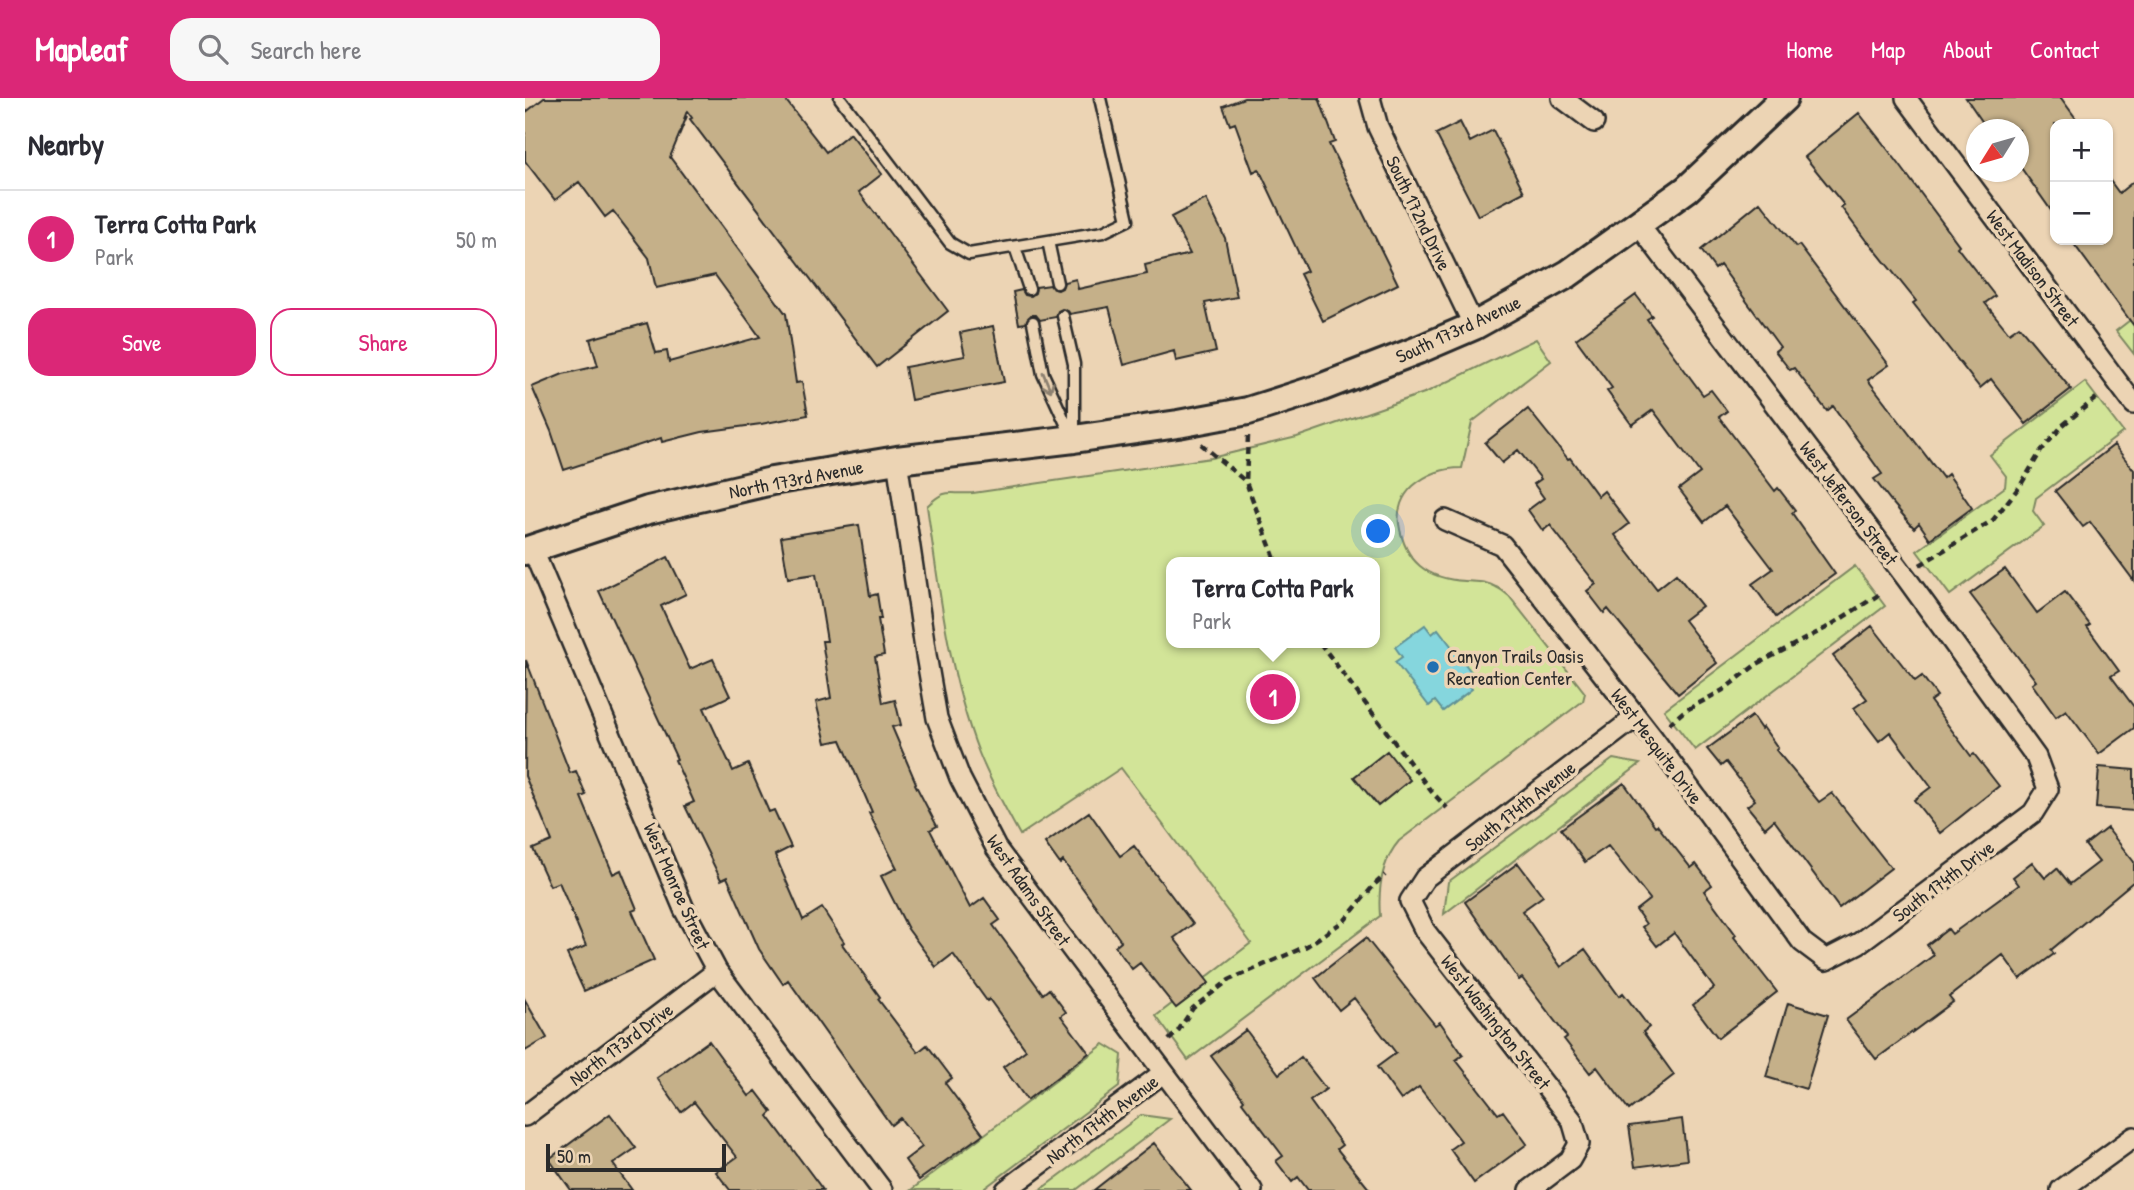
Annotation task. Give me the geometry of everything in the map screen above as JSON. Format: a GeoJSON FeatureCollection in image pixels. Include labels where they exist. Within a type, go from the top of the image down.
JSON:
{"type":"FeatureCollection","features":[{"type":"Feature","properties":{"kind":"street","name":"South 172nd Drive"},"geometry":{"type":"LineString","coordinates":[[1370,98],[1378,127],[1474,326]]}},
{"type":"Feature","properties":{"kind":"street"},"geometry":{"type":"LineString","coordinates":[[1562,98],[1594,122]]}},
{"type":"Feature","properties":{"kind":"street","name":"South 173rd Avenue"},"geometry":{"type":"LineString","coordinates":[[1073,439],[1248,411],[1320,388],[1474,326],[1568,274],[1639,225],[1687,189],[1784,98]]}},
{"type":"Feature","properties":{"kind":"street","name":"West Madison Street"},"geometry":{"type":"LineString","coordinates":[[1906,98],[2134,404]]}},
{"type":"Feature","properties":{"kind":"street","name":"West Jefferson Street"},"geometry":{"type":"LineString","coordinates":[[1639,225],[1907,579],[2020,734],[2036,757],[2047,789]]}},
{"type":"Feature","properties":{"kind":"street","name":"North 173rd Avenue"},"geometry":{"type":"LineString","coordinates":[[529,550],[648,510],[772,481],[897,460],[1073,439]]}},
{"type":"Feature","properties":{"kind":"street","name":"West Adams Street"},"geometry":{"type":"LineString","coordinates":[[897,460],[937,718],[960,778],[996,848],[1252,1190]]}},
{"type":"Feature","properties":{"kind":"street","name":"West Mesquite Drive"},"geometry":{"type":"LineString","coordinates":[[1445,520],[1502,545],[1636,717],[1802,942],[1826,960]]}},
{"type":"Feature","properties":{"kind":"street","name":"West Monroe Street"},"geometry":{"type":"LineString","coordinates":[[529,550],[684,909],[717,971],[882,1190]]}},
{"type":"Feature","properties":{"kind":"street","name":"South 174th Avenue"},"geometry":{"type":"LineString","coordinates":[[1411,901],[1425,878],[1636,717]]}},
{"type":"Feature","properties":{"kind":"street","name":"South 174th Drive"},"geometry":{"type":"LineString","coordinates":[[1826,960],[1859,943],[2033,813],[2047,789]]}},
{"type":"Feature","properties":{"kind":"street","name":"West Washington Street"},"geometry":{"type":"LineString","coordinates":[[1411,901],[1425,931],[1572,1119],[1579,1144],[1570,1160],[1530,1190]]}},
{"type":"Feature","properties":{"kind":"street","name":"North 173rd Drive"},"geometry":{"type":"LineString","coordinates":[[525,1116],[717,971]]}},
{"type":"Feature","properties":{"kind":"street","name":"North 174th Avenue"},"geometry":{"type":"LineString","coordinates":[[1006,1190],[1163,1073]]}},
{"type":"Feature","properties":{"kind":"street"},"geometry":{"type":"LineString","coordinates":[[2061,1190],[2134,1137]]}},
{"type":"Feature","properties":{"kind":"lane"},"geometry":{"type":"LineString","coordinates":[[840,98],[950,243],[969,254],[1103,232],[1128,220],[1100,98]]}},
{"type":"Feature","properties":{"kind":"lane"},"geometry":{"type":"LineString","coordinates":[[1048,241],[1057,283]]}},
{"type":"Feature","properties":{"kind":"lane"},"geometry":{"type":"LineString","coordinates":[[1015,247],[1029,289]]}},
{"type":"Feature","properties":{"kind":"lane"},"geometry":{"type":"LineString","coordinates":[[1063,316],[1074,364],[1073,439]]}},
{"type":"Feature","properties":{"kind":"lane"},"geometry":{"type":"LineString","coordinates":[[1033,322],[1043,374],[1073,439]]}},
{"type":"Feature","properties":{"kind":"path"},"geometry":{"type":"LineString","coordinates":[[1919,565],[1993,520],[2020,486],[2041,451],[2063,425],[2100,394]]}},
{"type":"Feature","properties":{"kind":"path"},"geometry":{"type":"LineString","coordinates":[[1248,411],[1249,461],[1246,482],[1274,557]]}},
{"type":"Feature","properties":{"kind":"path"},"geometry":{"type":"LineString","coordinates":[[1178,424],[1246,482]]}},
{"type":"Feature","properties":{"kind":"path"},"geometry":{"type":"LineString","coordinates":[[1669,724],[1683,712],[1723,690],[1757,664],[1826,628],[1881,594]]}},
{"type":"Feature","properties":{"kind":"path"},"geometry":{"type":"LineString","coordinates":[[1324,648],[1431,791],[1447,808]]}},
{"type":"Feature","properties":{"kind":"path"},"geometry":{"type":"LineString","coordinates":[[1169,1040],[1193,1008],[1229,980],[1307,946],[1345,920],[1385,875]]}},
{"type":"Feature","properties":{"kind":"green space"},"geometry":{"type":"Polygon","coordinates":[[[2134,317],[2134,354],[2116,331],[2134,317]]]}},
{"type":"Feature","properties":{"kind":"green space"},"geometry":{"type":"Polygon","coordinates":[[[1536,339],[1551,361],[1472,422],[1462,468],[1436,472],[1413,486],[1401,503],[1399,524],[1412,558],[1429,572],[1451,580],[1488,584],[1509,596],[1585,693],[1583,701],[1399,841],[1388,858],[1382,877],[1380,916],[1188,1060],[1156,1016],[1251,943],[1121,768],[1020,835],[983,763],[960,693],[946,631],[927,506],[939,496],[948,493],[973,493],[1211,458],[1297,437],[1427,392],[1536,339]]]}},
{"type":"Feature","properties":{"kind":"green space"},"geometry":{"type":"Polygon","coordinates":[[[2085,382],[2123,432],[2036,498],[2033,511],[2044,526],[1950,595],[1917,551],[2005,487],[2006,476],[1990,455],[2085,382]]]}},
{"type":"Feature","properties":{"kind":"green space"},"geometry":{"type":"Polygon","coordinates":[[[1855,566],[1885,606],[1695,750],[1664,710],[1855,566]]]}},
{"type":"Feature","properties":{"kind":"green space"},"geometry":{"type":"Polygon","coordinates":[[[1613,759],[1640,764],[1444,914],[1448,882],[1613,759]]]}},
{"type":"Feature","properties":{"kind":"green space"},"geometry":{"type":"Polygon","coordinates":[[[1104,1044],[1122,1055],[1119,1087],[982,1190],[911,1190],[1104,1044]]]}},
{"type":"Feature","properties":{"kind":"green space"},"geometry":{"type":"Polygon","coordinates":[[[1141,1115],[1170,1119],[1076,1190],[1040,1190],[1141,1115]]]}},
{"type":"Feature","properties":{"kind":"water"},"geometry":{"type":"Polygon","coordinates":[[[1425,625],[1432,634],[1438,629],[1472,673],[1465,679],[1472,689],[1443,711],[1435,701],[1429,706],[1395,662],[1402,657],[1395,647],[1425,625]]]}},
{"type":"Feature","properties":{"kind":"building"},"geometry":{"type":"Polygon","coordinates":[[[544,98],[784,98],[826,152],[850,133],[882,174],[859,192],[948,311],[877,367],[690,119],[692,118],[687,111],[670,157],[786,314],[796,383],[802,382],[808,415],[702,432],[662,442],[661,438],[564,470],[532,387],[563,374],[598,366],[590,339],[647,323],[656,353],[667,351],[669,362],[760,337],[715,275],[656,288],[649,258],[613,211],[605,217],[579,182],[555,200],[525,161],[525,113],[544,98]]]}},
{"type":"Feature","properties":{"kind":"building"},"geometry":{"type":"Polygon","coordinates":[[[1244,98],[1319,98],[1335,142],[1329,144],[1398,284],[1323,321],[1300,274],[1307,271],[1259,169],[1253,172],[1235,123],[1230,125],[1223,106],[1244,98]]]}},
{"type":"Feature","properties":{"kind":"building"},"geometry":{"type":"Polygon","coordinates":[[[1966,98],[2061,98],[2076,119],[2050,119],[2050,209],[2029,179],[2029,119],[1980,119],[1966,98]]]}},
{"type":"Feature","properties":{"kind":"building"},"geometry":{"type":"Polygon","coordinates":[[[1859,113],[1995,296],[1985,303],[2009,333],[2019,326],[2071,389],[2026,424],[1991,379],[1980,388],[1913,303],[1916,301],[1867,242],[1841,207],[1844,205],[1805,157],[1859,113]]]}},
{"type":"Feature","properties":{"kind":"building"},"geometry":{"type":"Polygon","coordinates":[[[1460,122],[1470,142],[1493,130],[1524,192],[1478,216],[1436,134],[1460,122]]]}},
{"type":"Feature","properties":{"kind":"building"},"geometry":{"type":"Polygon","coordinates":[[[2134,181],[2134,326],[2075,245],[2113,245],[2113,185],[2119,193],[2134,181]]]}},
{"type":"Feature","properties":{"kind":"building"},"geometry":{"type":"Polygon","coordinates":[[[1206,199],[1225,238],[1237,297],[1205,303],[1216,352],[1176,361],[1174,351],[1124,365],[1109,307],[1070,314],[1062,309],[1056,317],[1040,320],[1036,315],[1031,315],[1026,323],[1019,324],[1013,292],[1022,290],[1025,295],[1031,296],[1036,287],[1050,285],[1058,290],[1064,282],[1076,279],[1078,289],[1147,274],[1145,265],[1190,254],[1171,217],[1206,199]]]}},
{"type":"Feature","properties":{"kind":"building"},"geometry":{"type":"Polygon","coordinates":[[[1760,202],[1796,247],[1799,245],[1889,365],[1868,380],[1943,478],[1948,474],[1972,508],[1930,539],[1919,523],[1914,528],[1891,501],[1874,479],[1882,474],[1833,406],[1827,411],[1794,368],[1790,370],[1775,351],[1780,347],[1720,265],[1715,269],[1701,250],[1760,202]]]}},
{"type":"Feature","properties":{"kind":"building"},"geometry":{"type":"Polygon","coordinates":[[[1636,295],[1652,316],[1647,319],[1703,395],[1711,390],[1727,411],[1719,417],[1775,491],[1778,488],[1795,510],[1792,513],[1835,574],[1776,617],[1752,584],[1773,569],[1725,506],[1704,522],[1679,489],[1700,473],[1653,410],[1632,425],[1607,391],[1612,388],[1576,339],[1636,295]]]}},
{"type":"Feature","properties":{"kind":"building"},"geometry":{"type":"Polygon","coordinates":[[[993,326],[1004,382],[911,400],[905,367],[965,356],[960,333],[993,326]]]}},
{"type":"Feature","properties":{"kind":"building"},"geometry":{"type":"Polygon","coordinates":[[[1528,409],[1598,496],[1604,491],[1629,524],[1615,535],[1657,589],[1676,574],[1702,606],[1684,620],[1717,663],[1678,694],[1608,609],[1604,613],[1587,591],[1596,584],[1550,525],[1543,531],[1528,510],[1544,498],[1534,484],[1541,479],[1518,450],[1502,463],[1485,443],[1528,409]]]}},
{"type":"Feature","properties":{"kind":"building"},"geometry":{"type":"Polygon","coordinates":[[[2114,445],[2134,470],[2134,581],[2090,522],[2083,527],[2055,491],[2114,445]]]}},
{"type":"Feature","properties":{"kind":"building"},"geometry":{"type":"Polygon","coordinates":[[[859,525],[870,596],[877,594],[881,619],[878,619],[884,655],[875,657],[883,703],[895,700],[901,725],[892,727],[915,784],[937,826],[930,830],[970,908],[984,898],[1000,920],[993,925],[1043,994],[1049,989],[1066,1012],[1061,1016],[1089,1053],[1027,1100],[1003,1067],[1026,1050],[953,954],[936,967],[908,929],[881,876],[897,868],[869,813],[872,812],[841,740],[826,743],[816,702],[831,698],[822,641],[827,641],[816,574],[788,578],[781,537],[859,525]]]}},
{"type":"Feature","properties":{"kind":"building"},"geometry":{"type":"Polygon","coordinates":[[[668,557],[686,594],[661,606],[690,669],[713,659],[730,696],[704,708],[733,771],[748,764],[769,812],[774,810],[791,847],[775,855],[803,920],[822,908],[844,942],[842,944],[880,997],[878,999],[918,1052],[927,1045],[952,1078],[945,1083],[983,1134],[919,1180],[905,1160],[922,1147],[900,1118],[891,1125],[788,980],[783,984],[759,949],[727,877],[721,880],[685,806],[694,802],[675,760],[677,759],[599,591],[668,557]]]}},
{"type":"Feature","properties":{"kind":"building"},"geometry":{"type":"Polygon","coordinates":[[[2005,569],[2037,613],[2065,592],[2119,671],[2111,676],[2134,707],[2134,728],[2099,754],[2066,710],[2056,717],[2032,684],[2036,681],[1970,594],[2005,569]]]}},
{"type":"Feature","properties":{"kind":"building"},"geometry":{"type":"Polygon","coordinates":[[[1872,626],[1915,681],[1922,676],[1937,696],[1930,701],[1971,756],[1974,754],[1999,786],[1940,833],[1914,800],[1931,787],[1890,732],[1879,741],[1854,708],[1867,699],[1833,656],[1872,626]]]}},
{"type":"Feature","properties":{"kind":"building"},"geometry":{"type":"Polygon","coordinates":[[[526,660],[570,773],[576,771],[586,795],[581,797],[613,874],[621,870],[637,909],[632,911],[654,960],[584,991],[567,954],[586,946],[559,882],[550,886],[533,849],[552,841],[525,776],[526,660]]]}},
{"type":"Feature","properties":{"kind":"building"},"geometry":{"type":"Polygon","coordinates":[[[1752,716],[1819,802],[1832,793],[1891,868],[1839,908],[1774,820],[1765,828],[1747,806],[1755,800],[1726,762],[1721,766],[1707,749],[1752,716]]]}},
{"type":"Feature","properties":{"kind":"building"},"geometry":{"type":"Polygon","coordinates":[[[1387,751],[1410,780],[1378,806],[1354,777],[1387,751]]]}},
{"type":"Feature","properties":{"kind":"building"},"geometry":{"type":"Polygon","coordinates":[[[2099,767],[2134,770],[2134,811],[2096,808],[2099,767]]]}},
{"type":"Feature","properties":{"kind":"building"},"geometry":{"type":"Polygon","coordinates":[[[1624,783],[1655,826],[1657,825],[1691,868],[1696,864],[1712,885],[1704,891],[1736,935],[1734,937],[1777,992],[1718,1038],[1693,1005],[1714,988],[1674,933],[1657,946],[1642,927],[1646,924],[1636,910],[1650,899],[1608,846],[1585,862],[1561,829],[1624,783]]]}},
{"type":"Feature","properties":{"kind":"building"},"geometry":{"type":"Polygon","coordinates":[[[1089,812],[1120,856],[1134,846],[1193,924],[1174,938],[1209,983],[1176,1008],[1140,963],[1132,969],[1115,946],[1121,941],[1063,861],[1060,864],[1045,843],[1089,812]]]}},
{"type":"Feature","properties":{"kind":"building"},"geometry":{"type":"Polygon","coordinates":[[[2107,828],[2134,862],[2134,881],[2051,950],[2054,954],[2020,979],[2003,955],[1949,997],[1953,1002],[1876,1059],[1846,1020],[1934,955],[1927,945],[1948,929],[1952,934],[2019,885],[2013,877],[2032,862],[2045,878],[2057,868],[2070,884],[2099,862],[2085,845],[2107,828]]]}},
{"type":"Feature","properties":{"kind":"building"},"geometry":{"type":"Polygon","coordinates":[[[1518,863],[1543,896],[1522,911],[1561,967],[1585,949],[1619,996],[1623,993],[1649,1027],[1643,1032],[1674,1075],[1629,1110],[1597,1067],[1590,1073],[1564,1039],[1567,1037],[1522,978],[1519,980],[1465,902],[1518,863]]]}},
{"type":"Feature","properties":{"kind":"building"},"geometry":{"type":"Polygon","coordinates":[[[1366,938],[1435,1025],[1440,1022],[1463,1055],[1456,1060],[1498,1114],[1503,1111],[1527,1144],[1474,1183],[1450,1149],[1461,1141],[1419,1087],[1401,1100],[1377,1067],[1396,1053],[1354,998],[1339,1010],[1315,978],[1366,938]]]}},
{"type":"Feature","properties":{"kind":"building"},"geometry":{"type":"Polygon","coordinates":[[[525,1000],[547,1038],[525,1051],[525,1000]]]}},
{"type":"Feature","properties":{"kind":"building"},"geometry":{"type":"Polygon","coordinates":[[[1788,1003],[1828,1015],[1806,1089],[1766,1077],[1788,1003]]]}},
{"type":"Feature","properties":{"kind":"building"},"geometry":{"type":"Polygon","coordinates":[[[1246,1030],[1279,1074],[1301,1057],[1326,1089],[1310,1101],[1342,1145],[1337,1149],[1370,1190],[1308,1190],[1298,1177],[1292,1182],[1276,1161],[1283,1156],[1211,1056],[1246,1030]]]}},
{"type":"Feature","properties":{"kind":"building"},"geometry":{"type":"Polygon","coordinates":[[[709,1041],[749,1096],[756,1091],[772,1112],[768,1116],[823,1190],[730,1190],[716,1172],[737,1157],[694,1102],[681,1112],[657,1078],[709,1041]]]}},
{"type":"Feature","properties":{"kind":"building"},"geometry":{"type":"Polygon","coordinates":[[[610,1114],[636,1148],[613,1164],[632,1190],[571,1190],[549,1159],[610,1114]]]}},
{"type":"Feature","properties":{"kind":"building"},"geometry":{"type":"Polygon","coordinates":[[[1682,1119],[1687,1160],[1635,1167],[1629,1126],[1682,1119]]]}},
{"type":"Feature","properties":{"kind":"building"},"geometry":{"type":"Polygon","coordinates":[[[1154,1143],[1191,1190],[1094,1190],[1154,1143]]]}},
{"type":"Feature","properties":{"kind":"place","name":"Canyon Trails Oasis Recreation Center"},"geometry":{"type":"Point","coordinates":[1433,667]}},
{"type":"Feature","properties":{"kind":"place","name":"Terra Cotta Park"},"geometry":{"type":"Point","coordinates":[1273,697]}}]}
